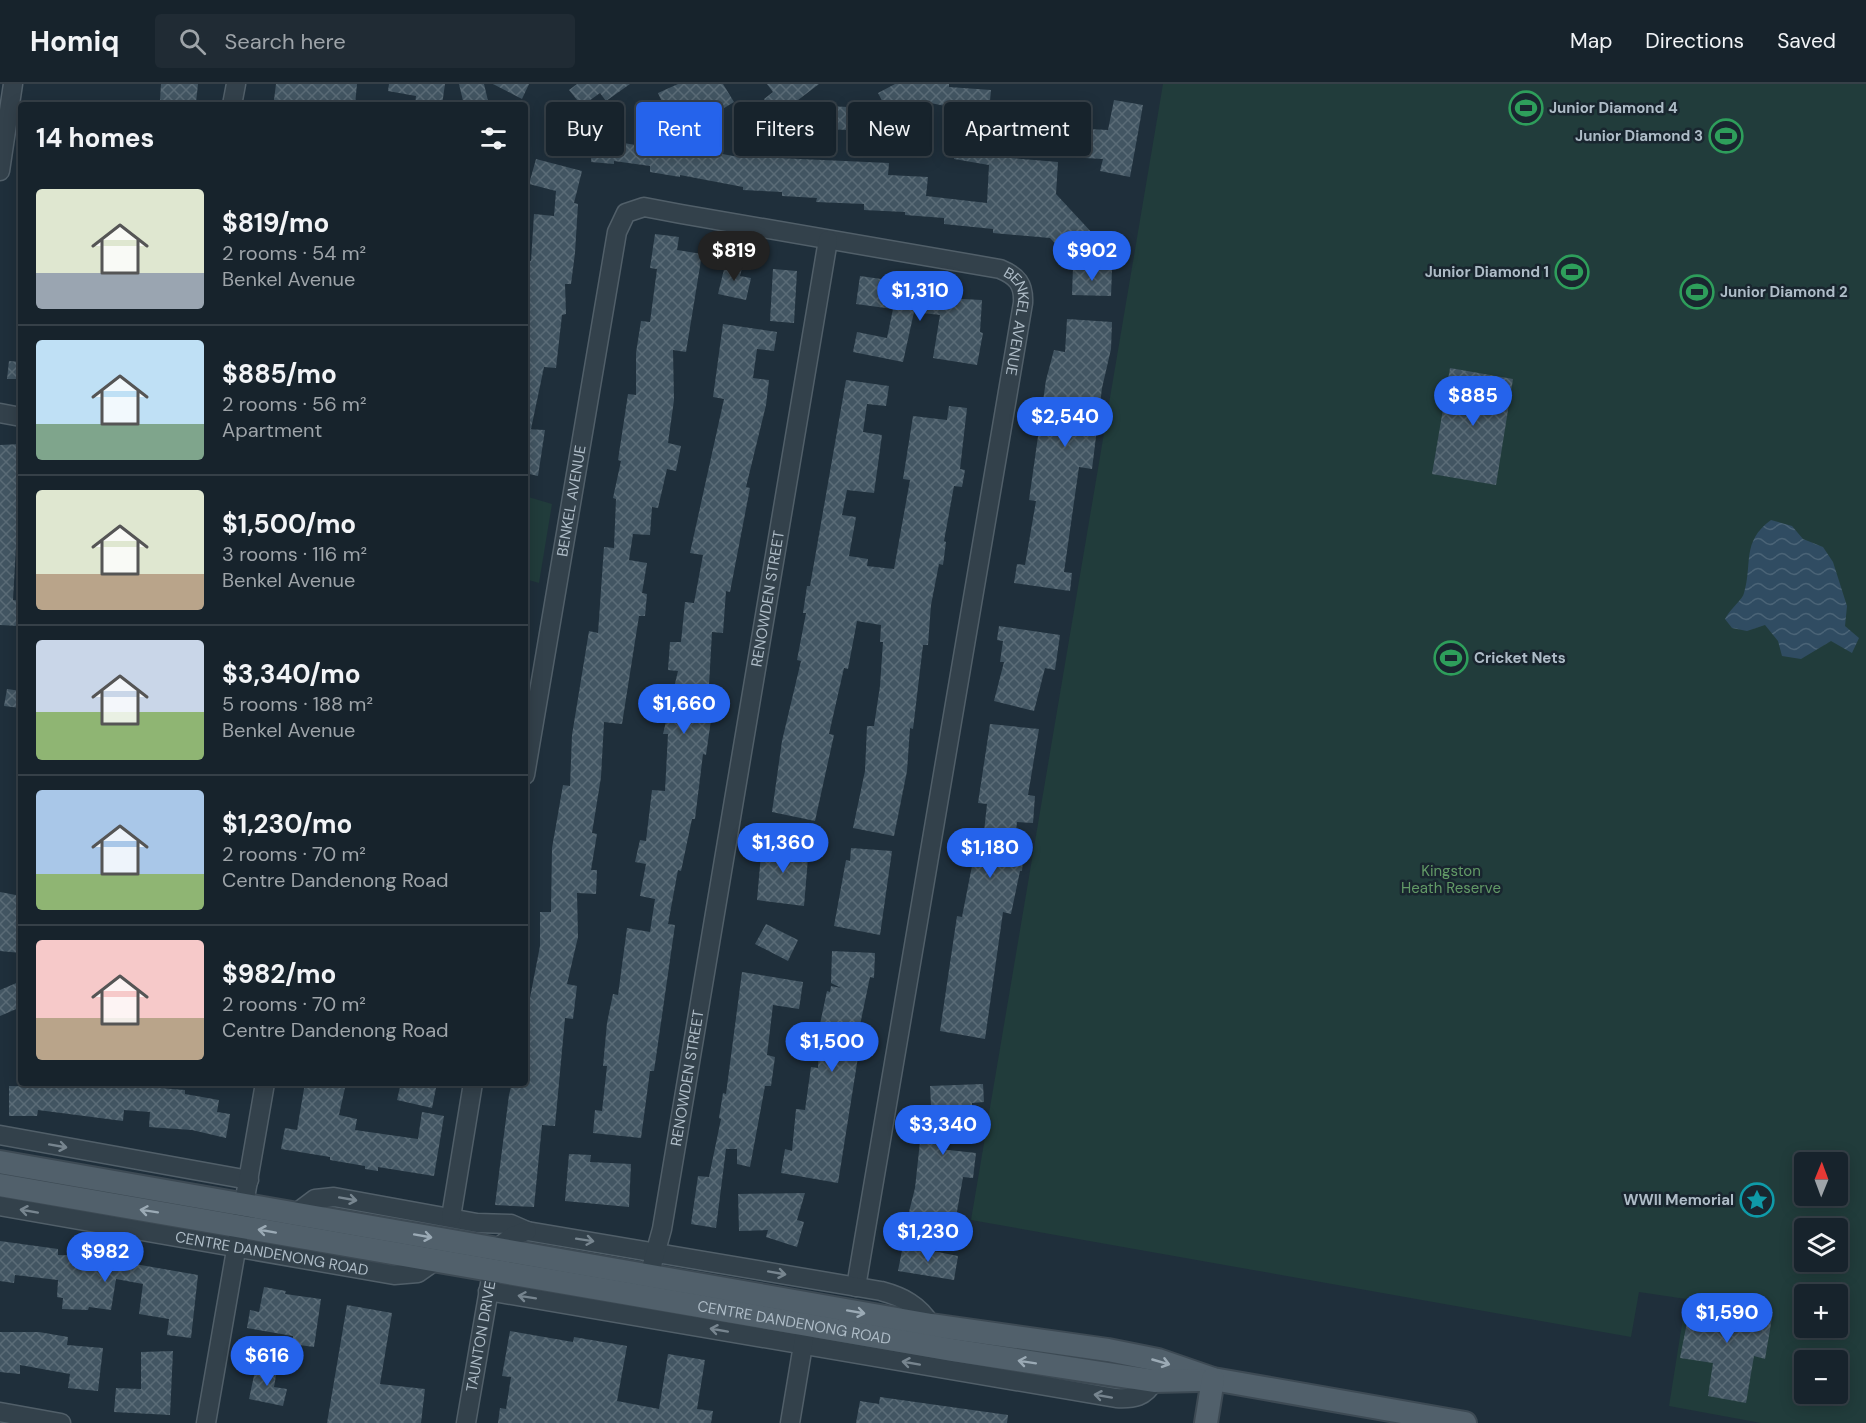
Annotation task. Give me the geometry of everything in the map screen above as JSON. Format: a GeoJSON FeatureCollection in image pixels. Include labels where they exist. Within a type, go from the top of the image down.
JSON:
{"type":"FeatureCollection","features":[{"type":"Feature","properties":{"kind":"main road","name":"CENTRE DANDENONG ROAD"},"geometry":{"type":"LineString","coordinates":[[0,1162],[241,1226],[295,1214],[492,1270],[649,1276],[806,1325],[931,1325],[1108,1350],[1158,1360],[1213,1379],[1465,1423]]}},
{"type":"Feature","properties":{"kind":"main road","name":"CENTRE DANDENONG ROAD"},"geometry":{"type":"LineString","coordinates":[[0,1185],[806,1325],[1154,1381],[1213,1379]]}},
{"type":"Feature","properties":{"kind":"main road"},"geometry":{"type":"LineString","coordinates":[[1206,1423],[1213,1379]]}},
{"type":"Feature","properties":{"kind":"street"},"geometry":{"type":"LineString","coordinates":[[0,171],[13,84]]}},
{"type":"Feature","properties":{"kind":"street"},"geometry":{"type":"LineString","coordinates":[[233,102],[236,84]]}},
{"type":"Feature","properties":{"kind":"street","name":"BENKEL AVENUE"},"geometry":{"type":"LineString","coordinates":[[528,758],[621,219],[631,210],[644,207],[1000,269],[1019,280],[1023,296],[856,1287]]}},
{"type":"Feature","properties":{"kind":"street","name":"RENOWDEN STREET"},"geometry":{"type":"LineString","coordinates":[[649,1276],[656,1252],[828,240]]}},
{"type":"Feature","properties":{"kind":"street"},"geometry":{"type":"LineString","coordinates":[[0,413],[18,416]]}},
{"type":"Feature","properties":{"kind":"street"},"geometry":{"type":"LineString","coordinates":[[206,1423],[265,1086]]}},
{"type":"Feature","properties":{"kind":"street"},"geometry":{"type":"LineString","coordinates":[[451,1217],[473,1086]]}},
{"type":"Feature","properties":{"kind":"street"},"geometry":{"type":"LineString","coordinates":[[0,1135],[249,1180]]}},
{"type":"Feature","properties":{"kind":"street"},"geometry":{"type":"LineString","coordinates":[[295,1214],[315,1199],[334,1197],[477,1223],[511,1224],[527,1231],[856,1287],[901,1297],[923,1312],[931,1325]]}},
{"type":"Feature","properties":{"kind":"street","name":"CENTRE DANDENONG ROAD"},"geometry":{"type":"LineString","coordinates":[[0,1206],[241,1226]]}},
{"type":"Feature","properties":{"kind":"street"},"geometry":{"type":"LineString","coordinates":[[492,1270],[513,1236],[527,1231]]}},
{"type":"Feature","properties":{"kind":"street","name":"TAUNTON DRIVE"},"geometry":{"type":"LineString","coordinates":[[466,1423],[492,1270]]}},
{"type":"Feature","properties":{"kind":"street"},"geometry":{"type":"LineString","coordinates":[[790,1423],[806,1325]]}},
{"type":"Feature","properties":{"kind":"street"},"geometry":{"type":"LineString","coordinates":[[0,1412],[61,1423]]}},
{"type":"Feature","properties":{"kind":"green space","name":"Kingston Heath Reserve"},"geometry":{"type":"Polygon","coordinates":[[[1163,84],[1866,84],[1866,1423],[1761,1423],[1669,1406],[1686,1299],[1639,1292],[1631,1337],[971,1220],[1163,84]]]}},
{"type":"Feature","properties":{"kind":"green space"},"geometry":{"type":"Polygon","coordinates":[[[528,497],[552,504],[539,583],[528,580],[528,497]]]}},
{"type":"Feature","properties":{"kind":"water"},"geometry":{"type":"Polygon","coordinates":[[[1771,520],[1792,526],[1803,539],[1823,547],[1833,562],[1847,606],[1845,626],[1859,638],[1852,653],[1831,641],[1801,659],[1782,656],[1778,641],[1765,625],[1747,631],[1732,628],[1725,619],[1744,593],[1755,536],[1771,520]]]}},
{"type":"Feature","properties":{"kind":"building"},"geometry":{"type":"Polygon","coordinates":[[[161,84],[198,84],[196,102],[160,100],[161,84]]]}},
{"type":"Feature","properties":{"kind":"building"},"geometry":{"type":"Polygon","coordinates":[[[276,84],[357,84],[355,102],[274,100],[276,84]]]}},
{"type":"Feature","properties":{"kind":"building"},"geometry":{"type":"Polygon","coordinates":[[[389,84],[445,84],[442,102],[415,102],[416,96],[388,91],[389,84]]]}},
{"type":"Feature","properties":{"kind":"building"},"geometry":{"type":"Polygon","coordinates":[[[459,84],[484,84],[488,102],[463,102],[459,84]]]}},
{"type":"Feature","properties":{"kind":"building"},"geometry":{"type":"Polygon","coordinates":[[[493,84],[529,84],[522,99],[493,84]]]}},
{"type":"Feature","properties":{"kind":"building"},"geometry":{"type":"Polygon","coordinates":[[[577,84],[630,84],[606,101],[600,93],[588,102],[579,102],[569,90],[577,84]]]}},
{"type":"Feature","properties":{"kind":"building"},"geometry":{"type":"Polygon","coordinates":[[[678,84],[723,84],[734,102],[722,109],[722,102],[662,102],[658,93],[678,84]]]}},
{"type":"Feature","properties":{"kind":"building"},"geometry":{"type":"Polygon","coordinates":[[[767,84],[819,84],[795,102],[766,102],[764,99],[773,92],[767,84]]]}},
{"type":"Feature","properties":{"kind":"building"},"geometry":{"type":"Polygon","coordinates":[[[895,84],[949,84],[949,87],[991,90],[990,101],[997,102],[944,102],[944,106],[915,100],[916,102],[883,102],[878,93],[895,84]]]}},
{"type":"Feature","properties":{"kind":"building"},"geometry":{"type":"Polygon","coordinates":[[[1114,100],[1143,105],[1130,177],[1100,171],[1103,159],[1067,157],[1091,156],[1091,129],[1108,130],[1114,100]]]}},
{"type":"Feature","properties":{"kind":"building"},"geometry":{"type":"Polygon","coordinates":[[[836,106],[848,107],[848,130],[836,129],[836,106]]]}},
{"type":"Feature","properties":{"kind":"building"},"geometry":{"type":"Polygon","coordinates":[[[624,143],[636,145],[636,156],[722,156],[722,154],[889,163],[888,175],[928,177],[926,196],[987,203],[989,165],[954,159],[955,156],[1011,156],[1011,158],[1058,162],[1056,194],[1094,235],[1080,248],[1086,254],[1075,264],[1050,238],[993,233],[993,229],[944,224],[944,218],[905,215],[905,212],[864,210],[864,204],[816,202],[817,198],[782,196],[782,192],[743,190],[743,187],[680,175],[680,177],[650,172],[650,166],[614,161],[614,164],[591,162],[592,156],[624,156],[624,143]]]}},
{"type":"Feature","properties":{"kind":"building"},"geometry":{"type":"Polygon","coordinates":[[[536,159],[582,171],[574,203],[578,204],[571,284],[565,284],[566,314],[562,315],[556,368],[544,367],[531,429],[528,428],[528,339],[530,339],[528,260],[531,261],[534,214],[554,216],[556,191],[529,184],[536,159]]]}},
{"type":"Feature","properties":{"kind":"building"},"geometry":{"type":"Polygon","coordinates":[[[655,234],[679,237],[677,250],[702,254],[686,352],[673,350],[674,400],[668,443],[681,446],[676,471],[667,469],[658,508],[652,507],[650,535],[633,534],[629,560],[647,563],[642,593],[647,594],[645,616],[639,616],[622,724],[604,722],[601,777],[592,833],[597,834],[591,870],[597,870],[596,894],[577,893],[578,937],[567,984],[577,986],[573,1019],[565,1018],[555,1126],[542,1125],[534,1207],[495,1205],[511,1086],[528,1086],[528,1008],[540,946],[540,912],[551,912],[552,848],[563,785],[570,786],[572,735],[589,631],[598,633],[604,547],[614,548],[616,499],[613,498],[621,461],[618,460],[628,394],[636,395],[636,353],[641,321],[650,322],[657,269],[650,268],[655,234]]]}},
{"type":"Feature","properties":{"kind":"building"},"geometry":{"type":"Polygon","coordinates":[[[726,261],[743,265],[740,276],[751,278],[746,300],[718,294],[726,261]]]}},
{"type":"Feature","properties":{"kind":"building"},"geometry":{"type":"Polygon","coordinates":[[[1073,267],[1112,269],[1111,296],[1072,295],[1073,267]]]}},
{"type":"Feature","properties":{"kind":"building"},"geometry":{"type":"Polygon","coordinates":[[[773,269],[797,271],[794,323],[770,321],[773,269]]]}},
{"type":"Feature","properties":{"kind":"building"},"geometry":{"type":"Polygon","coordinates":[[[860,276],[924,285],[922,297],[982,300],[980,332],[983,333],[977,365],[933,358],[940,315],[914,312],[903,362],[853,352],[857,332],[887,338],[893,309],[856,304],[860,276]]]}},
{"type":"Feature","properties":{"kind":"building"},"geometry":{"type":"Polygon","coordinates":[[[1067,319],[1112,322],[1111,349],[1102,388],[1092,469],[1079,467],[1064,572],[1072,573],[1070,591],[1014,583],[1017,564],[1025,565],[1036,501],[1029,500],[1046,380],[1054,350],[1065,352],[1067,319]]]}},
{"type":"Feature","properties":{"kind":"building"},"geometry":{"type":"Polygon","coordinates":[[[723,324],[777,332],[774,351],[757,349],[753,378],[769,380],[766,405],[746,487],[750,488],[730,592],[726,591],[723,633],[712,632],[709,685],[715,687],[706,720],[711,720],[706,755],[703,754],[695,819],[692,819],[681,871],[678,870],[668,924],[675,925],[654,1071],[650,1071],[641,1138],[593,1133],[595,1110],[602,1111],[607,1066],[603,1066],[607,1023],[613,994],[618,995],[627,928],[650,932],[655,899],[640,896],[646,864],[635,862],[640,840],[646,841],[652,790],[665,791],[668,734],[663,734],[678,671],[668,670],[670,642],[681,642],[685,602],[694,603],[703,555],[690,553],[724,399],[713,397],[723,324]]]}},
{"type":"Feature","properties":{"kind":"building"},"geometry":{"type":"Polygon","coordinates":[[[9,361],[18,362],[18,379],[7,379],[9,361]]]}},
{"type":"Feature","properties":{"kind":"building"},"geometry":{"type":"Polygon","coordinates":[[[1450,368],[1513,379],[1496,485],[1432,474],[1450,368]]]}},
{"type":"Feature","properties":{"kind":"building"},"geometry":{"type":"Polygon","coordinates":[[[846,380],[889,386],[886,406],[867,404],[863,432],[882,435],[874,493],[847,490],[842,515],[856,517],[849,556],[868,559],[867,566],[894,569],[910,480],[903,479],[913,416],[947,420],[949,406],[967,408],[960,469],[965,470],[962,487],[954,486],[944,541],[946,542],[943,565],[939,564],[931,605],[928,645],[923,645],[913,729],[910,728],[907,771],[894,836],[853,828],[865,771],[867,726],[874,726],[880,686],[883,642],[880,642],[881,625],[857,621],[848,669],[844,668],[829,734],[834,735],[815,821],[772,812],[782,741],[801,661],[797,660],[806,613],[803,613],[807,586],[810,586],[846,380]]]}},
{"type":"Feature","properties":{"kind":"building"},"geometry":{"type":"Polygon","coordinates":[[[528,429],[545,430],[538,476],[528,474],[528,429]]]}},
{"type":"Feature","properties":{"kind":"building"},"geometry":{"type":"Polygon","coordinates":[[[18,444],[18,547],[16,547],[13,600],[18,601],[18,626],[0,625],[0,445],[18,444]]]}},
{"type":"Feature","properties":{"kind":"building"},"geometry":{"type":"Polygon","coordinates":[[[999,626],[1060,635],[1055,670],[1045,668],[1034,711],[994,701],[1004,662],[1000,662],[1003,641],[997,640],[999,626]]]}},
{"type":"Feature","properties":{"kind":"building"},"geometry":{"type":"Polygon","coordinates":[[[7,689],[18,691],[18,708],[4,706],[7,689]]]}},
{"type":"Feature","properties":{"kind":"building"},"geometry":{"type":"Polygon","coordinates":[[[990,724],[1039,729],[1028,795],[1035,796],[1033,823],[1017,822],[1014,848],[1024,849],[1022,871],[1020,871],[1011,914],[1003,912],[985,1039],[940,1031],[957,916],[962,917],[972,866],[968,865],[971,840],[983,841],[987,804],[978,803],[990,724]]]}},
{"type":"Feature","properties":{"kind":"building"},"geometry":{"type":"Polygon","coordinates":[[[762,843],[809,846],[804,906],[757,900],[762,843]]]}},
{"type":"Feature","properties":{"kind":"building"},"geometry":{"type":"Polygon","coordinates":[[[851,848],[892,851],[880,935],[834,926],[846,860],[850,861],[851,848]]]}},
{"type":"Feature","properties":{"kind":"building"},"geometry":{"type":"Polygon","coordinates":[[[0,892],[18,895],[18,953],[0,951],[0,892]]]}},
{"type":"Feature","properties":{"kind":"building"},"geometry":{"type":"Polygon","coordinates":[[[766,924],[798,940],[788,961],[755,944],[766,924]]]}},
{"type":"Feature","properties":{"kind":"building"},"geometry":{"type":"Polygon","coordinates":[[[832,951],[875,953],[874,978],[870,977],[860,1025],[858,1057],[838,1183],[781,1173],[785,1149],[792,1151],[796,1109],[805,1110],[811,1067],[818,1068],[820,1024],[827,991],[830,992],[831,986],[841,988],[831,983],[832,951]]]}},
{"type":"Feature","properties":{"kind":"building"},"geometry":{"type":"Polygon","coordinates":[[[742,972],[803,982],[799,1009],[773,1005],[767,1055],[775,1057],[771,1086],[765,1086],[750,1167],[737,1164],[737,1149],[726,1149],[716,1228],[691,1224],[698,1176],[709,1177],[721,1119],[719,1118],[723,1093],[726,1094],[742,972]]]}},
{"type":"Feature","properties":{"kind":"building"},"geometry":{"type":"Polygon","coordinates":[[[18,982],[18,1008],[0,1016],[0,990],[18,982]]]}},
{"type":"Feature","properties":{"kind":"building"},"geometry":{"type":"Polygon","coordinates":[[[983,1084],[984,1102],[972,1103],[972,1113],[944,1114],[939,1149],[976,1153],[973,1178],[963,1177],[955,1223],[908,1216],[915,1188],[922,1123],[932,1124],[930,1086],[983,1084]]]}},
{"type":"Feature","properties":{"kind":"building"},"geometry":{"type":"Polygon","coordinates":[[[9,1086],[135,1086],[185,1090],[185,1094],[219,1100],[217,1112],[230,1114],[226,1138],[192,1130],[149,1127],[150,1112],[124,1110],[123,1121],[38,1110],[37,1116],[9,1116],[9,1086]]]}},
{"type":"Feature","properties":{"kind":"building"},"geometry":{"type":"Polygon","coordinates":[[[304,1086],[345,1086],[339,1115],[357,1119],[355,1130],[418,1139],[422,1112],[444,1116],[434,1176],[378,1167],[378,1171],[365,1169],[365,1166],[330,1160],[330,1157],[281,1149],[285,1128],[297,1130],[304,1086]]]}},
{"type":"Feature","properties":{"kind":"building"},"geometry":{"type":"Polygon","coordinates":[[[400,1086],[436,1086],[432,1108],[397,1100],[400,1086]]]}},
{"type":"Feature","properties":{"kind":"building"},"geometry":{"type":"Polygon","coordinates":[[[569,1154],[591,1155],[590,1162],[631,1164],[629,1207],[565,1201],[569,1154]]]}},
{"type":"Feature","properties":{"kind":"building"},"geometry":{"type":"Polygon","coordinates":[[[805,1193],[797,1220],[804,1222],[797,1247],[766,1237],[768,1230],[739,1231],[738,1194],[805,1193]]]}},
{"type":"Feature","properties":{"kind":"building"},"geometry":{"type":"Polygon","coordinates":[[[0,1241],[58,1249],[58,1255],[89,1256],[198,1275],[191,1338],[167,1335],[169,1319],[139,1314],[143,1284],[116,1279],[111,1310],[89,1307],[88,1310],[62,1309],[63,1298],[57,1297],[58,1280],[15,1275],[14,1283],[0,1281],[0,1241]]]}},
{"type":"Feature","properties":{"kind":"building"},"geometry":{"type":"Polygon","coordinates":[[[903,1245],[958,1256],[954,1280],[898,1271],[903,1245]]]}},
{"type":"Feature","properties":{"kind":"building"},"geometry":{"type":"Polygon","coordinates":[[[264,1287],[286,1291],[285,1294],[321,1299],[314,1347],[292,1344],[293,1336],[247,1328],[250,1310],[259,1312],[264,1287]]]}},
{"type":"Feature","properties":{"kind":"building"},"geometry":{"type":"Polygon","coordinates":[[[1692,1297],[1773,1312],[1765,1359],[1754,1356],[1746,1403],[1708,1396],[1713,1363],[1680,1358],[1692,1297]]]}},
{"type":"Feature","properties":{"kind":"building"},"geometry":{"type":"Polygon","coordinates":[[[347,1305],[392,1313],[380,1384],[425,1389],[421,1423],[327,1423],[347,1305]]]}},
{"type":"Feature","properties":{"kind":"building"},"geometry":{"type":"Polygon","coordinates":[[[510,1331],[573,1342],[574,1337],[627,1346],[617,1401],[659,1409],[668,1354],[705,1360],[697,1409],[713,1411],[711,1423],[498,1423],[500,1408],[506,1409],[511,1377],[502,1376],[510,1331]]]}},
{"type":"Feature","properties":{"kind":"building"},"geometry":{"type":"Polygon","coordinates":[[[0,1332],[39,1332],[68,1337],[67,1345],[103,1348],[98,1391],[68,1388],[70,1374],[20,1365],[20,1374],[0,1372],[0,1332]]]}},
{"type":"Feature","properties":{"kind":"building"},"geometry":{"type":"Polygon","coordinates":[[[173,1351],[170,1415],[114,1412],[116,1388],[141,1389],[141,1352],[173,1351]]]}},
{"type":"Feature","properties":{"kind":"building"},"geometry":{"type":"Polygon","coordinates":[[[256,1366],[277,1370],[274,1387],[287,1389],[283,1406],[249,1399],[256,1366]]]}},
{"type":"Feature","properties":{"kind":"building"},"geometry":{"type":"Polygon","coordinates":[[[880,1397],[1008,1415],[1007,1423],[856,1423],[860,1401],[879,1404],[880,1397]]]}},
{"type":"Feature","properties":{"kind":"place","name":"Junior Diamond 4"},"geometry":{"type":"Point","coordinates":[1526,108]}},
{"type":"Feature","properties":{"kind":"place","name":"Junior Diamond 3"},"geometry":{"type":"Point","coordinates":[1726,136]}},
{"type":"Feature","properties":{"kind":"place","name":"Junior Diamond 1"},"geometry":{"type":"Point","coordinates":[1572,272]}},
{"type":"Feature","properties":{"kind":"place","name":"Junior Diamond 2"},"geometry":{"type":"Point","coordinates":[1697,292]}},
{"type":"Feature","properties":{"kind":"place","name":"Cricket Nets"},"geometry":{"type":"Point","coordinates":[1451,658]}},
{"type":"Feature","properties":{"kind":"place","name":"WWII Memorial"},"geometry":{"type":"Point","coordinates":[1757,1200]}}]}
